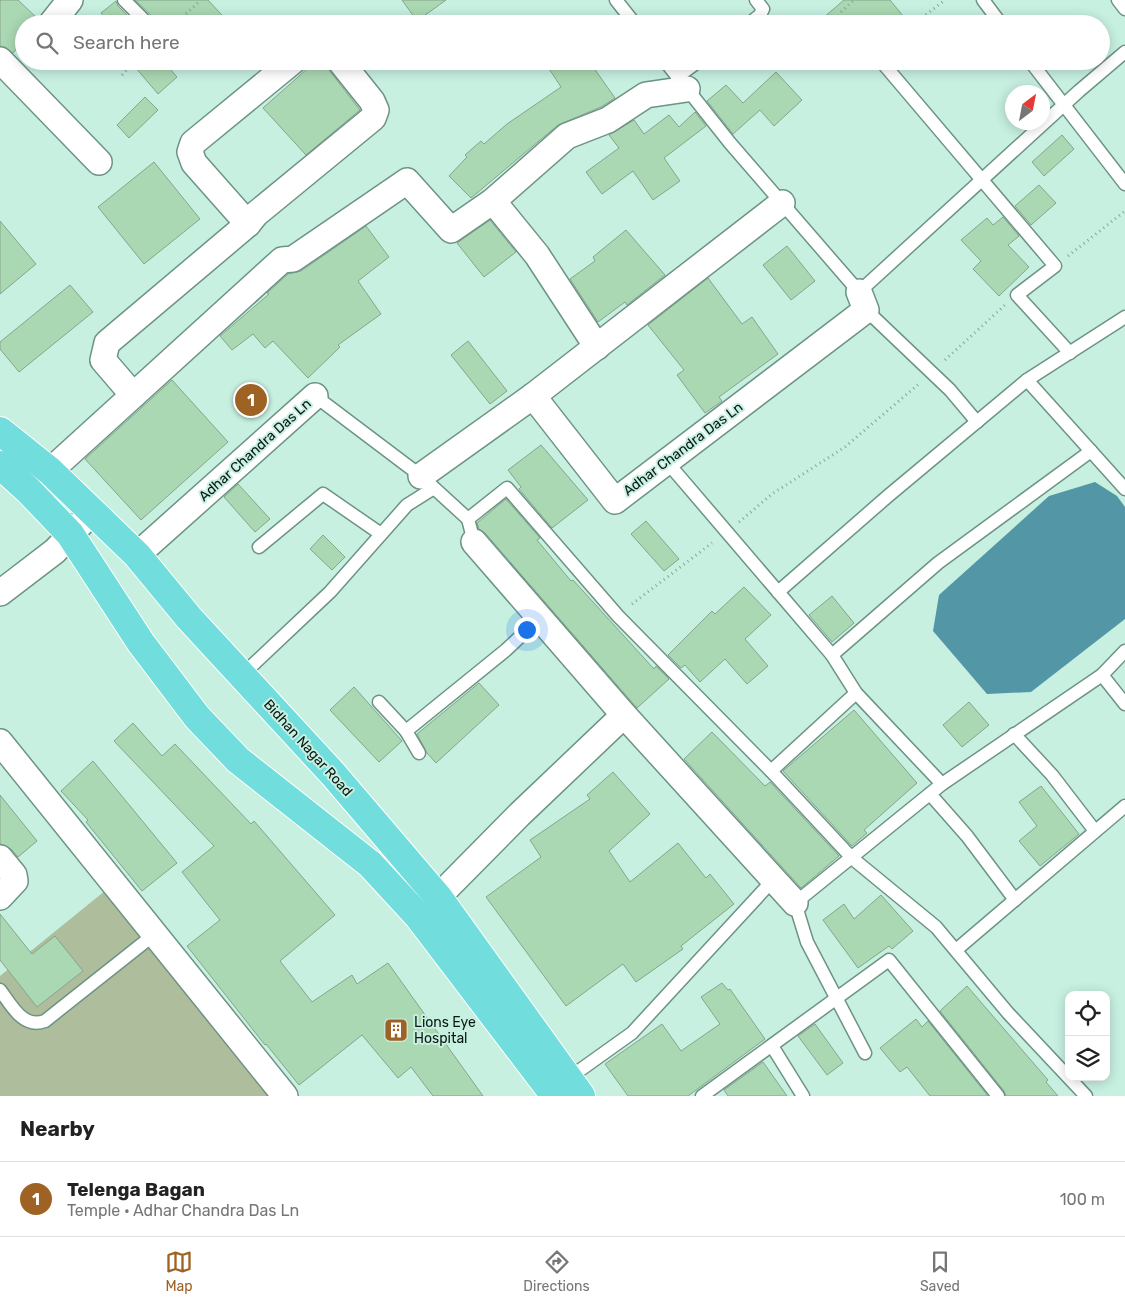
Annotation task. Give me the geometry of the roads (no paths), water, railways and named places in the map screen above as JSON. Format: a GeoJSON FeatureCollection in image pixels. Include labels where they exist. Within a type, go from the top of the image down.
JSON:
{"type":"FeatureCollection","features":[{"type":"Feature","properties":{"kind":"main road","name":"Bidhan Nagar Road"},"geometry":{"type":"LineString","coordinates":[[0,431],[50,471],[138,554],[189,618],[333,774],[438,897],[568,1090]]}},
{"type":"Feature","properties":{"kind":"main road"},"geometry":{"type":"LineString","coordinates":[[0,466],[28,490],[70,534],[141,643],[197,717],[238,760],[370,864],[418,916],[568,1090]]}},
{"type":"Feature","properties":{"kind":"street"},"geometry":{"type":"LineString","coordinates":[[58,15],[70,0]]}},
{"type":"Feature","properties":{"kind":"street"},"geometry":{"type":"LineString","coordinates":[[248,224],[194,163],[190,152],[193,143],[282,70]]}},
{"type":"Feature","properties":{"kind":"street"},"geometry":{"type":"LineString","coordinates":[[133,395],[103,360],[107,343],[248,224],[256,214],[373,118],[376,110],[372,102],[347,70]]}},
{"type":"Feature","properties":{"kind":"street"},"geometry":{"type":"LineString","coordinates":[[9,71],[99,162]]}},
{"type":"Feature","properties":{"kind":"street"},"geometry":{"type":"LineString","coordinates":[[50,471],[282,260],[293,259],[407,181],[451,230],[493,201],[567,136],[608,120],[646,95],[682,83]]}},
{"type":"Feature","properties":{"kind":"street"},"geometry":{"type":"LineString","coordinates":[[493,201],[537,255],[597,347]]}},
{"type":"Feature","properties":{"kind":"street"},"geometry":{"type":"LineString","coordinates":[[428,482],[533,396],[782,203]]}},
{"type":"Feature","properties":{"kind":"street","name":"Adhar Chandra Das Ln"},"geometry":{"type":"LineString","coordinates":[[533,396],[615,501],[667,462],[862,301]]}},
{"type":"Feature","properties":{"kind":"street","name":"Adhar Chandra Das Ln"},"geometry":{"type":"LineString","coordinates":[[138,554],[315,396]]}},
{"type":"Feature","properties":{"kind":"street"},"geometry":{"type":"LineString","coordinates":[[0,593],[55,551],[92,512]]}},
{"type":"Feature","properties":{"kind":"street"},"geometry":{"type":"LineString","coordinates":[[471,530],[540,618],[624,715],[795,903]]}},
{"type":"Feature","properties":{"kind":"street"},"geometry":{"type":"LineString","coordinates":[[438,897],[520,814],[624,715]]}},
{"type":"Feature","properties":{"kind":"street"},"geometry":{"type":"LineString","coordinates":[[0,742],[156,933],[285,1096]]}},
{"type":"Feature","properties":{"kind":"street"},"geometry":{"type":"LineString","coordinates":[[0,858],[14,875],[15,881],[0,896]]}},
{"type":"Feature","properties":{"kind":"lane"},"geometry":{"type":"LineString","coordinates":[[124,0],[139,15]]}},
{"type":"Feature","properties":{"kind":"lane"},"geometry":{"type":"LineString","coordinates":[[616,0],[628,15]]}},
{"type":"Feature","properties":{"kind":"lane"},"geometry":{"type":"LineString","coordinates":[[756,0],[763,9],[763,15]]}},
{"type":"Feature","properties":{"kind":"lane"},"geometry":{"type":"LineString","coordinates":[[982,0],[994,15]]}},
{"type":"Feature","properties":{"kind":"lane"},"geometry":{"type":"LineString","coordinates":[[1118,0],[1125,9]]}},
{"type":"Feature","properties":{"kind":"lane","name":"Adhar Chandra Das Ln"},"geometry":{"type":"LineString","coordinates":[[1110,65],[1125,52]]}},
{"type":"Feature","properties":{"kind":"lane"},"geometry":{"type":"LineString","coordinates":[[672,70],[862,301],[977,422]]}},
{"type":"Feature","properties":{"kind":"lane"},"geometry":{"type":"LineString","coordinates":[[682,83],[691,70]]}},
{"type":"Feature","properties":{"kind":"lane"},"geometry":{"type":"LineString","coordinates":[[888,70],[980,181],[1056,266],[1017,295],[1070,353]]}},
{"type":"Feature","properties":{"kind":"lane"},"geometry":{"type":"LineString","coordinates":[[1037,70],[1125,184]]}},
{"type":"Feature","properties":{"kind":"lane","name":"Adhar Chandra Das Ln"},"geometry":{"type":"LineString","coordinates":[[862,301],[980,181],[1104,70]]}},
{"type":"Feature","properties":{"kind":"lane"},"geometry":{"type":"LineString","coordinates":[[778,592],[888,496],[1028,380],[1125,317]]}},
{"type":"Feature","properties":{"kind":"lane"},"geometry":{"type":"LineString","coordinates":[[1028,380],[1125,489]]}},
{"type":"Feature","properties":{"kind":"lane","name":"Adhar Chandra Das Ln"},"geometry":{"type":"LineString","coordinates":[[315,396],[428,482],[471,530]]}},
{"type":"Feature","properties":{"kind":"lane"},"geometry":{"type":"LineString","coordinates":[[832,655],[938,563],[1090,451]]}},
{"type":"Feature","properties":{"kind":"lane"},"geometry":{"type":"LineString","coordinates":[[667,462],[832,655],[856,693],[942,784]]}},
{"type":"Feature","properties":{"kind":"lane"},"geometry":{"type":"LineString","coordinates":[[241,676],[330,592],[428,482]]}},
{"type":"Feature","properties":{"kind":"lane"},"geometry":{"type":"LineString","coordinates":[[471,530],[507,488],[618,616],[772,771],[852,858],[936,927],[1008,1013],[1086,1096]]}},
{"type":"Feature","properties":{"kind":"lane"},"geometry":{"type":"LineString","coordinates":[[259,547],[323,494],[381,534]]}},
{"type":"Feature","properties":{"kind":"lane"},"geometry":{"type":"LineString","coordinates":[[406,731],[506,650],[540,618]]}},
{"type":"Feature","properties":{"kind":"lane"},"geometry":{"type":"LineString","coordinates":[[865,1053],[807,942],[795,903],[942,784],[1102,675],[1125,651]]}},
{"type":"Feature","properties":{"kind":"lane"},"geometry":{"type":"LineString","coordinates":[[1102,675],[1125,704]]}},
{"type":"Feature","properties":{"kind":"lane"},"geometry":{"type":"LineString","coordinates":[[772,771],[856,693]]}},
{"type":"Feature","properties":{"kind":"lane"},"geometry":{"type":"LineString","coordinates":[[379,702],[406,731],[419,753]]}},
{"type":"Feature","properties":{"kind":"lane"},"geometry":{"type":"LineString","coordinates":[[1014,734],[1052,775],[1095,831]]}},
{"type":"Feature","properties":{"kind":"lane"},"geometry":{"type":"LineString","coordinates":[[930,794],[966,836],[1015,900]]}},
{"type":"Feature","properties":{"kind":"lane"},"geometry":{"type":"LineString","coordinates":[[956,950],[1125,806]]}},
{"type":"Feature","properties":{"kind":"lane"},"geometry":{"type":"LineString","coordinates":[[568,1090],[632,1033],[774,879]]}},
{"type":"Feature","properties":{"kind":"lane"},"geometry":{"type":"LineString","coordinates":[[0,990],[25,1021],[36,1024],[45,1021],[156,933]]}},
{"type":"Feature","properties":{"kind":"lane"},"geometry":{"type":"LineString","coordinates":[[702,1096],[889,960],[998,1096]]}},
{"type":"Feature","properties":{"kind":"lane"},"geometry":{"type":"LineString","coordinates":[[772,1046],[803,1096]]}},
{"type":"Feature","properties":{"kind":"water"},"geometry":{"type":"Polygon","coordinates":[[[1095,482],[1117,496],[1125,507],[1125,619],[1031,692],[987,694],[933,631],[939,595],[1049,496],[1095,482]]]}},
{"type":"Feature","properties":{"kind":"place","name":"Telenga Bagan"},"geometry":{"type":"Point","coordinates":[251,400]}},
{"type":"Feature","properties":{"kind":"place","name":"Lions Eye Hospital"},"geometry":{"type":"Point","coordinates":[396,1030]}}]}
